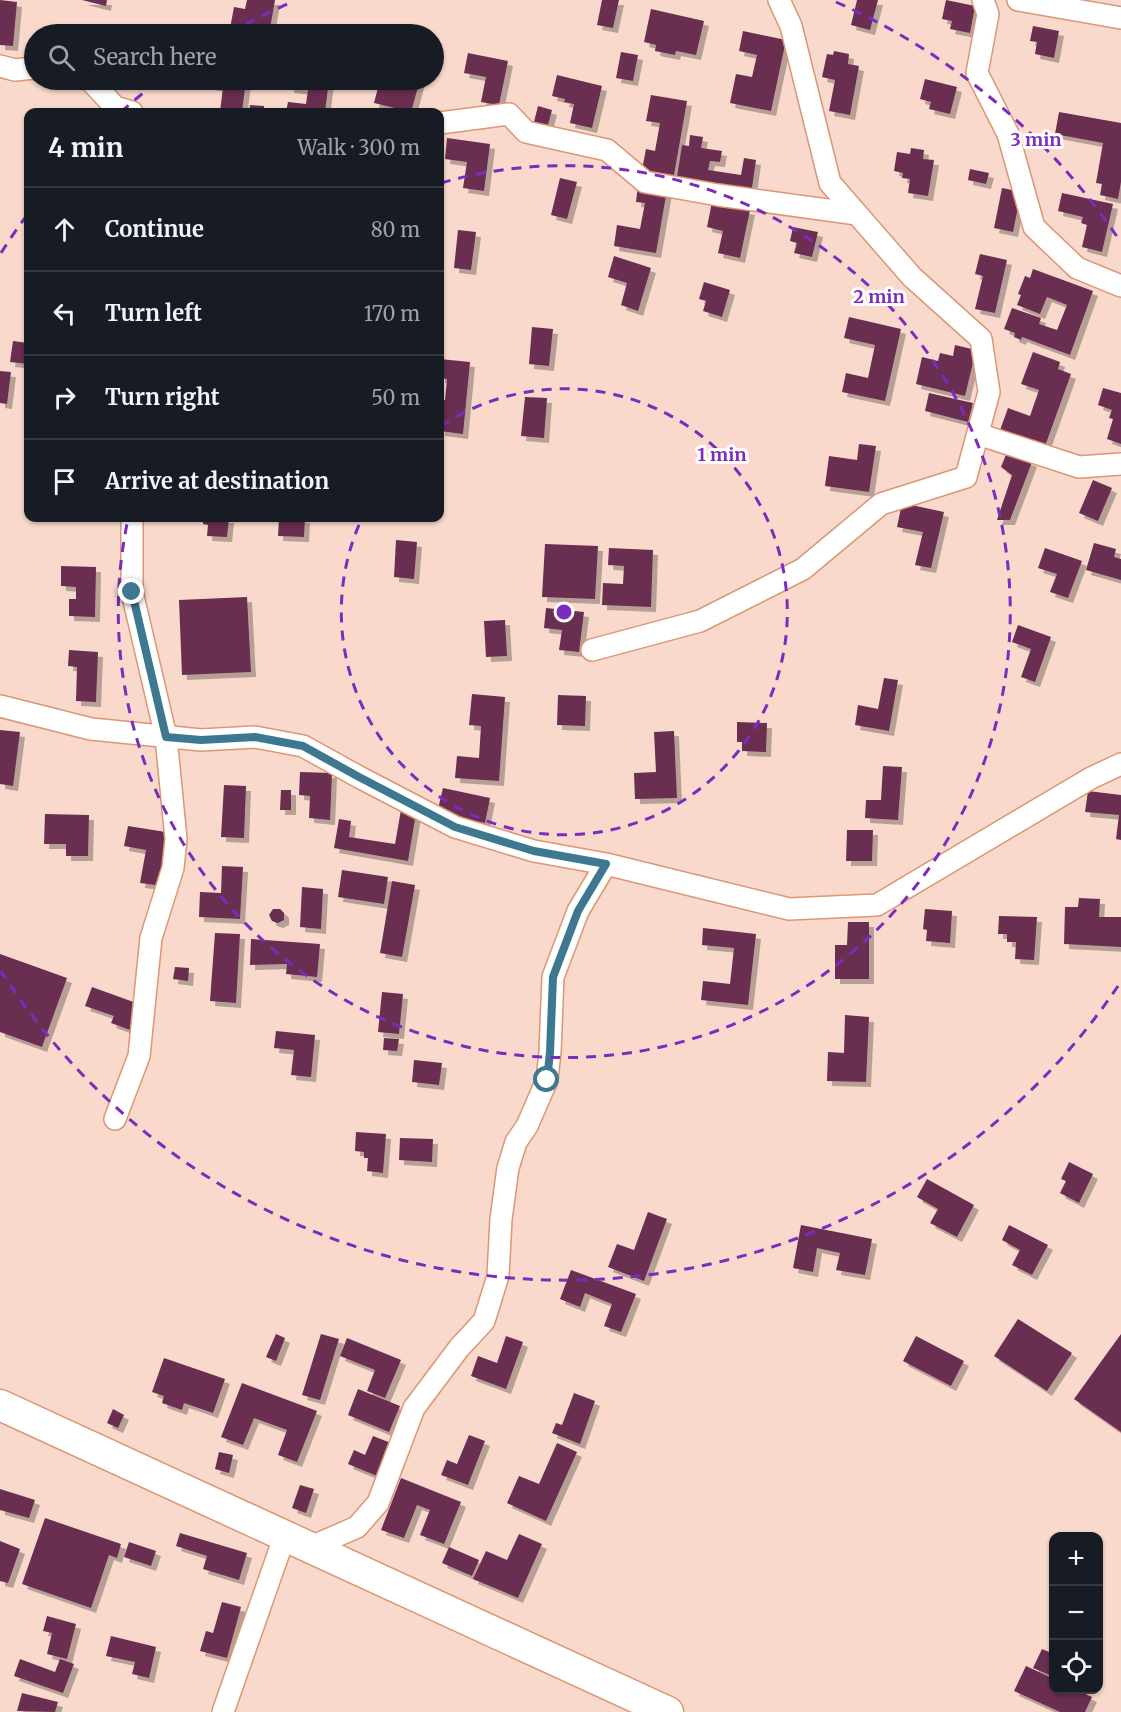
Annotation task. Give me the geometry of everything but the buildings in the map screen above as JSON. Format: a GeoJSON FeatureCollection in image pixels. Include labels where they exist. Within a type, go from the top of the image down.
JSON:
{"type":"FeatureCollection","features":[{"type":"Feature","properties":{"kind":"main road"},"geometry":{"type":"LineString","coordinates":[[0,1405],[668,1712]]}},
{"type":"Feature","properties":{"kind":"street"},"geometry":{"type":"LineString","coordinates":[[592,650],[700,621],[803,569],[880,504],[966,477],[989,392],[981,339],[912,277],[830,183],[791,26],[779,0]]}},
{"type":"Feature","properties":{"kind":"street"},"geometry":{"type":"LineString","coordinates":[[983,0],[988,14],[976,73],[1008,134],[1034,227],[1077,268],[1121,286]]}},
{"type":"Feature","properties":{"kind":"street"},"geometry":{"type":"LineString","coordinates":[[1018,0],[1121,18]]}},
{"type":"Feature","properties":{"kind":"street"},"geometry":{"type":"LineString","coordinates":[[0,66],[15,70],[24,69]]}},
{"type":"Feature","properties":{"kind":"street"},"geometry":{"type":"LineString","coordinates":[[99,90],[118,108]]}},
{"type":"Feature","properties":{"kind":"street"},"geometry":{"type":"LineString","coordinates":[[444,122],[509,114],[526,132],[607,150],[645,182],[717,195],[857,214]]}},
{"type":"Feature","properties":{"kind":"street"},"geometry":{"type":"LineString","coordinates":[[978,434],[1079,467],[1121,464]]}},
{"type":"Feature","properties":{"kind":"street"},"geometry":{"type":"LineString","coordinates":[[115,1119],[139,1056],[151,938],[172,868],[177,839],[166,737],[132,592],[132,522]]}},
{"type":"Feature","properties":{"kind":"street"},"geometry":{"type":"LineString","coordinates":[[0,706],[91,729],[201,740],[255,737],[303,746],[455,827],[534,851],[606,864],[789,909],[877,905],[1091,778],[1121,764]]}},
{"type":"Feature","properties":{"kind":"street"},"geometry":{"type":"LineString","coordinates":[[223,1712],[298,1541],[357,1527],[378,1503],[414,1408],[459,1348],[484,1321],[498,1276],[501,1219],[508,1168],[516,1142],[527,1126],[547,1080],[553,977],[578,911],[606,864]]}},
{"type":"Feature","properties":{"kind":"route"},"geometry":{"type":"LineString","coordinates":[[132,592],[166,737],[201,740],[255,737],[303,746],[455,827],[534,851],[606,864],[578,911],[553,977],[547,1080]]}}]}
